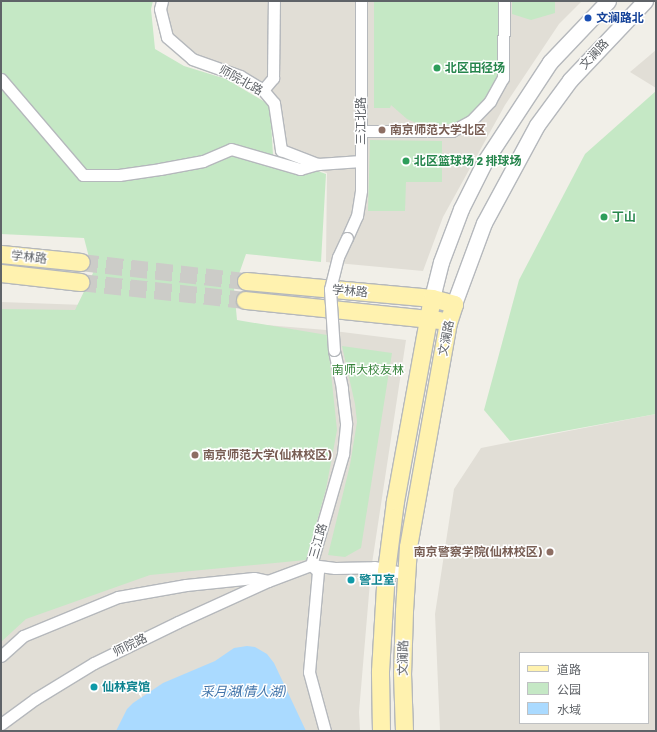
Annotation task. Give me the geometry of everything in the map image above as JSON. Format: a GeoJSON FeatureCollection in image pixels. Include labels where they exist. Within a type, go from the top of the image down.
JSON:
{"type":"FeatureCollection","features":[{"type":"Feature","properties":{"kind":"main road","name":"文澜路"},"geometry":{"type":"LineString","coordinates":[[381,731],[380,671],[386,571],[395,501],[432,298],[441,262],[461,209],[485,162],[550,62],[608,1]]}},
{"type":"Feature","properties":{"kind":"main road","name":"文澜路"},"geometry":{"type":"LineString","coordinates":[[404,731],[402,673],[408,547],[448,322],[484,223],[537,124],[570,80],[644,1]]}},
{"type":"Feature","properties":{"kind":"main road","name":"学林路"},"geometry":{"type":"LineString","coordinates":[[1,254],[82,262]]}},
{"type":"Feature","properties":{"kind":"main road","name":"学林路"},"geometry":{"type":"LineString","coordinates":[[1,273],[80,282]]}},
{"type":"Feature","properties":{"kind":"main road","name":"学林路"},"geometry":{"type":"LineString","coordinates":[[246,281],[432,298],[454,304]]}},
{"type":"Feature","properties":{"kind":"main road","name":"学林路"},"geometry":{"type":"LineString","coordinates":[[244,300],[429,318],[448,322]]}},
{"type":"Feature","properties":{"kind":"street","name":"师院北路"},"geometry":{"type":"LineString","coordinates":[[162,1],[160,10],[167,37],[192,58],[240,76],[263,90],[274,103],[281,150],[300,159],[318,164],[361,161]]}},
{"type":"Feature","properties":{"kind":"street"},"geometry":{"type":"LineString","coordinates":[[263,90],[273,78],[274,1]]}},
{"type":"Feature","properties":{"kind":"street","name":"三江北路"},"geometry":{"type":"LineString","coordinates":[[330,289],[338,257],[357,216],[361,190],[361,1]]}},
{"type":"Feature","properties":{"kind":"street"},"geometry":{"type":"LineString","coordinates":[[361,131],[452,131],[471,121],[490,101],[503,78],[504,1]]}},
{"type":"Feature","properties":{"kind":"street"},"geometry":{"type":"LineString","coordinates":[[1,79],[83,174],[119,174],[160,169],[202,161],[231,149],[300,169],[318,164]]}},
{"type":"Feature","properties":{"kind":"street","name":"三江路"},"geometry":{"type":"LineString","coordinates":[[325,731],[309,672],[318,571],[311,565],[343,454],[346,423],[342,388],[334,350],[330,308],[330,289]]}},
{"type":"Feature","properties":{"kind":"street","name":"师院路"},"geometry":{"type":"LineString","coordinates":[[1,724],[35,699],[94,663],[268,581],[311,565],[335,568],[374,566],[386,571],[406,574]]}},
{"type":"Feature","properties":{"kind":"street","name":"师院路"},"geometry":{"type":"LineString","coordinates":[[1,656],[23,636],[118,597],[186,585],[254,578],[268,581]]}},
{"type":"Feature","properties":{"kind":"shaded area","name":"南京师范大学北区"},"geometry":{"type":"Polygon","coordinates":[[[157,1],[582,1],[559,24],[505,105],[443,217],[423,271],[326,262],[327,173],[275,154],[272,105],[243,85],[196,65],[163,39],[157,1]]]}},
{"type":"Feature","properties":{"kind":"shaded area"},"geometry":{"type":"Polygon","coordinates":[[[656,50],[656,88],[630,72],[656,50]]]}},
{"type":"Feature","properties":{"kind":"shaded area","name":"南京师范大学(仙林校区)"},"geometry":{"type":"Polygon","coordinates":[[[1,302],[85,305],[195,319],[326,330],[406,340],[371,570],[359,712],[360,731],[1,731],[1,302]]]}},
{"type":"Feature","properties":{"kind":"shaded area","name":"南京警察学院(仙林校区)"},"geometry":{"type":"Polygon","coordinates":[[[656,414],[656,731],[440,731],[435,614],[454,489],[481,448],[656,414]]]}},
{"type":"Feature","properties":{"kind":"green space"},"geometry":{"type":"Polygon","coordinates":[[[1,1],[153,1],[151,9],[155,49],[184,66],[226,79],[270,105],[273,155],[326,174],[321,262],[246,254],[234,288],[237,320],[327,335],[337,430],[326,489],[306,560],[150,575],[26,619],[1,642],[1,309],[75,310],[93,273],[84,238],[1,234],[1,1]]]}},
{"type":"Feature","properties":{"kind":"green space","name":"北区田径场"},"geometry":{"type":"Polygon","coordinates":[[[374,1],[501,1],[500,80],[490,97],[466,119],[451,124],[425,125],[416,123],[407,119],[391,105],[390,108],[374,108],[374,1]]]}},
{"type":"Feature","properties":{"kind":"green space"},"geometry":{"type":"Polygon","coordinates":[[[512,1],[555,1],[555,13],[531,20],[512,14],[512,1]]]}},
{"type":"Feature","properties":{"kind":"green space","name":"丁山"},"geometry":{"type":"Polygon","coordinates":[[[656,91],[656,414],[510,441],[484,410],[519,280],[585,154],[656,91]]]}},
{"type":"Feature","properties":{"kind":"green space","name":"北区篮球场 2 排球场"},"geometry":{"type":"Polygon","coordinates":[[[370,140],[442,141],[442,182],[406,182],[405,211],[368,211],[370,140]]]}},
{"type":"Feature","properties":{"kind":"green space","name":"南师大校友林"},"geometry":{"type":"Polygon","coordinates":[[[342,346],[392,353],[361,548],[345,557],[328,555],[350,465],[357,422],[355,404],[342,346]]]}},
{"type":"Feature","properties":{"kind":"water","name":"采月湖(情人湖)"},"geometry":{"type":"Polygon","coordinates":[[[247,646],[255,647],[267,654],[274,663],[306,731],[116,731],[127,709],[133,703],[163,683],[215,661],[234,648],[247,646]]]}},
{"type":"Feature","properties":{"kind":"tunnel"},"geometry":{"type":"LineString","coordinates":[[81,262],[246,281]]}},
{"type":"Feature","properties":{"kind":"tunnel"},"geometry":{"type":"LineString","coordinates":[[80,282],[245,300]]}},
{"type":"Feature","properties":{"kind":"place","name":"文澜路北"},"geometry":{"type":"Point","coordinates":[588,18]}},
{"type":"Feature","properties":{"kind":"place","name":"北区田径场"},"geometry":{"type":"Point","coordinates":[437,68]}},
{"type":"Feature","properties":{"kind":"place","name":"南京师范大学北区"},"geometry":{"type":"Point","coordinates":[382,130]}},
{"type":"Feature","properties":{"kind":"place","name":"北区篮球场 2 排球场"},"geometry":{"type":"Point","coordinates":[406,161]}},
{"type":"Feature","properties":{"kind":"place","name":"丁山"},"geometry":{"type":"Point","coordinates":[604,217]}},
{"type":"Feature","properties":{"kind":"place","name":"南京师范大学(仙林校区)"},"geometry":{"type":"Point","coordinates":[195,455]}},
{"type":"Feature","properties":{"kind":"place","name":"南京警察学院(仙林校区)"},"geometry":{"type":"Point","coordinates":[550,552]}},
{"type":"Feature","properties":{"kind":"place","name":"警卫室"},"geometry":{"type":"Point","coordinates":[351,580]}},
{"type":"Feature","properties":{"kind":"place","name":"仙林宾馆"},"geometry":{"type":"Point","coordinates":[94,687]}}]}
